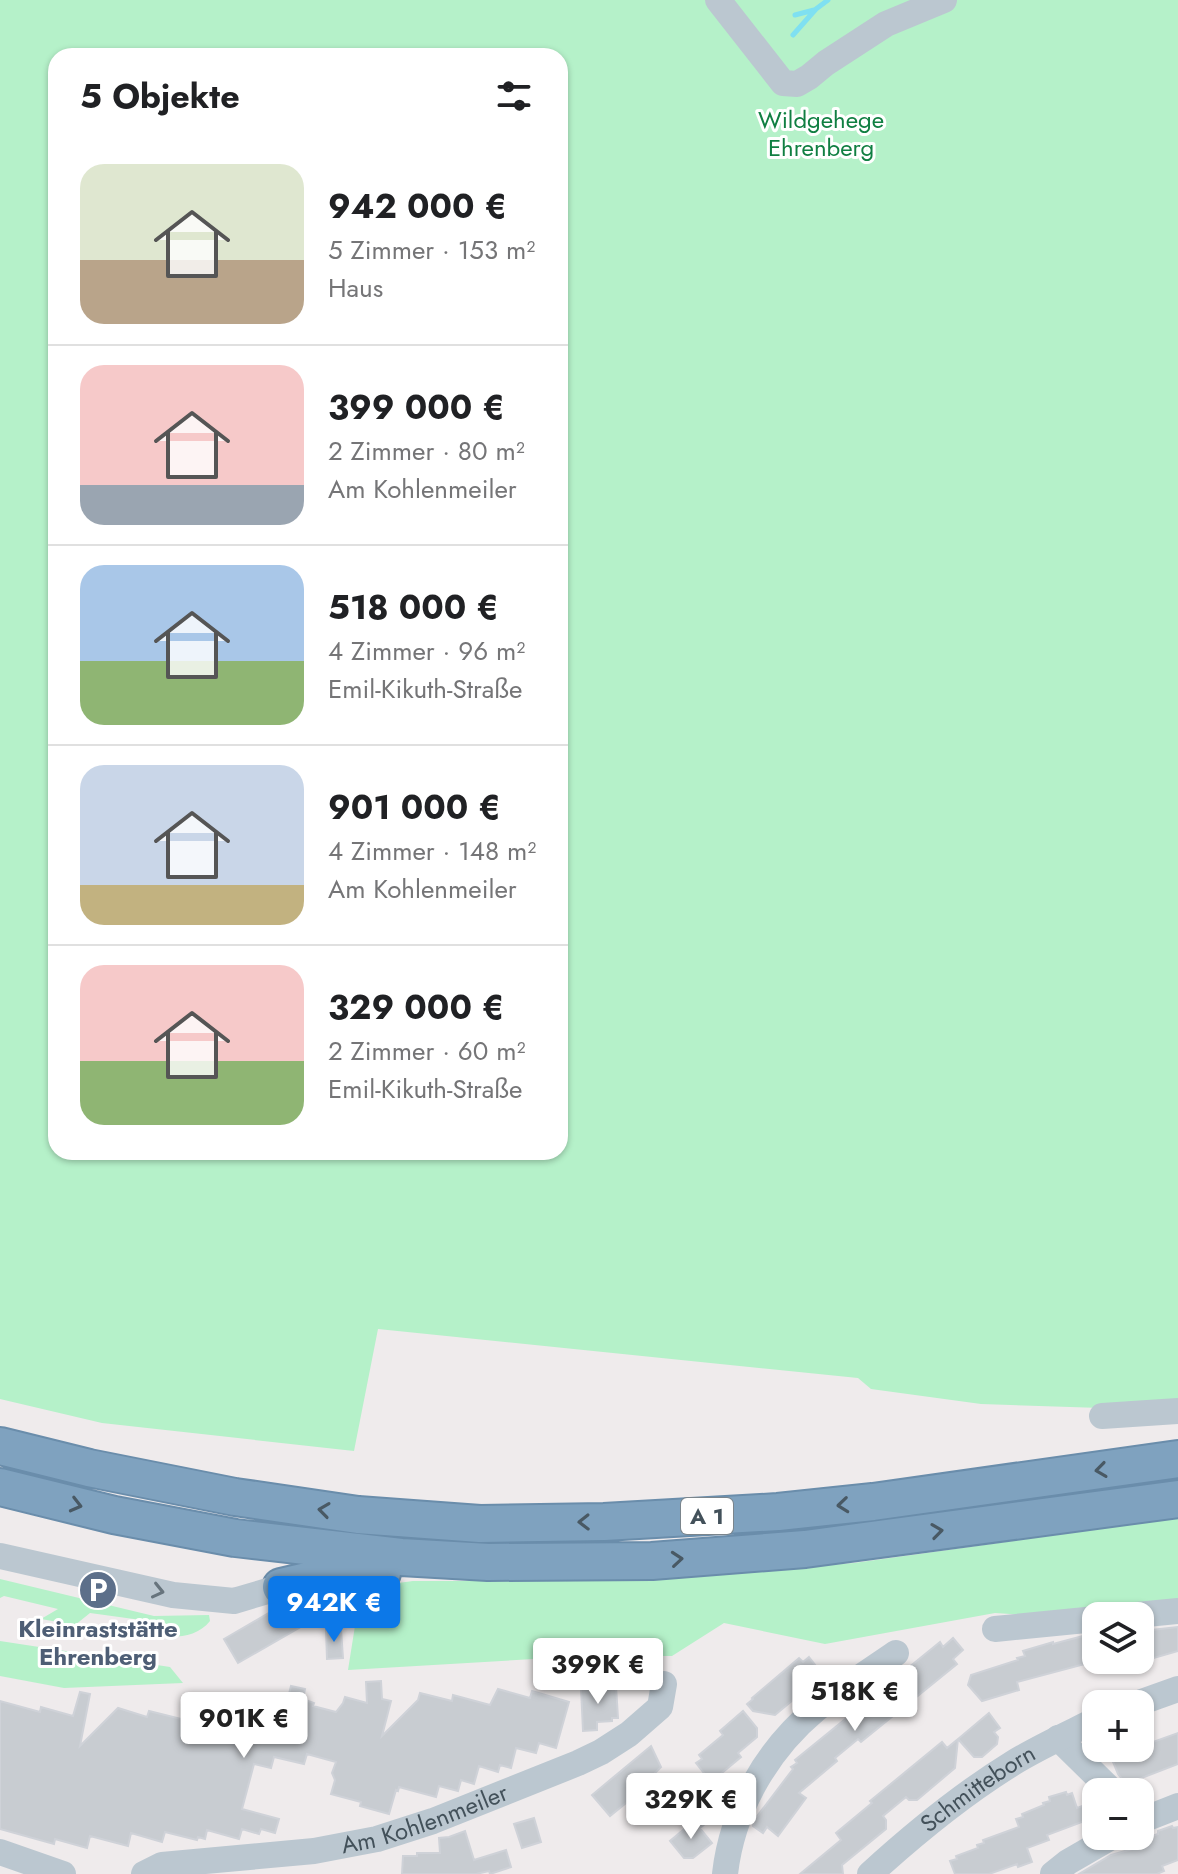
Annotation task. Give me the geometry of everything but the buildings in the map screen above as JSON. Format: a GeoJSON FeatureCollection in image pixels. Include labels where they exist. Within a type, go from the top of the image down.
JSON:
{"type":"FeatureCollection","features":[{"type":"Feature","properties":{"kind":"highway","name":"A 1"},"geometry":{"type":"LineString","coordinates":[[0,1446],[89,1468],[235,1497],[358,1515],[480,1524],[604,1522],[778,1512],[873,1502],[1178,1459]]}},
{"type":"Feature","properties":{"kind":"highway","name":"A 1"},"geometry":{"type":"LineString","coordinates":[[0,1487],[114,1515],[235,1538],[401,1557],[488,1562],[652,1561],[805,1549],[1178,1499]]}},
{"type":"Feature","properties":{"kind":"highway"},"geometry":{"type":"LineString","coordinates":[[281,1587],[337,1574],[372,1574],[488,1562]]}},
{"type":"Feature","properties":{"kind":"street"},"geometry":{"type":"LineString","coordinates":[[718,0],[783,83],[797,84],[886,24],[944,0]]}},
{"type":"Feature","properties":{"kind":"street"},"geometry":{"type":"LineString","coordinates":[[1102,1416],[1178,1411]]}},
{"type":"Feature","properties":{"kind":"street"},"geometry":{"type":"LineString","coordinates":[[0,1556],[173,1595],[234,1601],[281,1587]]}},
{"type":"Feature","properties":{"kind":"street"},"geometry":{"type":"LineString","coordinates":[[1154,1613],[1178,1611]]}},
{"type":"Feature","properties":{"kind":"street"},"geometry":{"type":"LineString","coordinates":[[995,1629],[1082,1620]]}},
{"type":"Feature","properties":{"kind":"street"},"geometry":{"type":"LineString","coordinates":[[725,1874],[739,1814],[760,1773],[783,1741],[815,1710],[896,1653]]}},
{"type":"Feature","properties":{"kind":"street","name":"Am Kohlenmeiler"},"geometry":{"type":"LineString","coordinates":[[144,1874],[162,1865],[272,1864],[314,1851],[377,1839],[433,1821],[601,1752],[629,1734],[660,1707],[664,1684]]}},
{"type":"Feature","properties":{"kind":"street"},"geometry":{"type":"LineString","coordinates":[[1154,1698],[1178,1689]]}},
{"type":"Feature","properties":{"kind":"street","name":"Schmitteborn"},"geometry":{"type":"LineString","coordinates":[[870,1874],[916,1832],[972,1790],[1014,1762],[1082,1727]]}},
{"type":"Feature","properties":{"kind":"street"},"geometry":{"type":"LineString","coordinates":[[1058,1738],[1099,1778]]}},
{"type":"Feature","properties":{"kind":"street"},"geometry":{"type":"LineString","coordinates":[[1154,1815],[1178,1806]]}},
{"type":"Feature","properties":{"kind":"street"},"geometry":{"type":"LineString","coordinates":[[1053,1874],[1089,1850]]}},
{"type":"Feature","properties":{"kind":"street"},"geometry":{"type":"LineString","coordinates":[[0,1852],[63,1874]]}},
{"type":"Feature","properties":{"kind":"green space","name":"Wildgehege Ehrenberg"},"geometry":{"type":"Polygon","coordinates":[[[0,0],[1178,0],[1178,1405],[1101,1408],[981,1404],[871,1389],[858,1378],[378,1329],[354,1451],[102,1423],[0,1399],[0,0]]]}},
{"type":"Feature","properties":{"kind":"green space"},"geometry":{"type":"Polygon","coordinates":[[[1178,1518],[1178,1603],[1154,1606],[1154,1602],[1082,1602],[1082,1614],[1057,1617],[995,1613],[825,1644],[724,1623],[672,1656],[585,1656],[348,1670],[361,1588],[413,1581],[618,1581],[854,1563],[1178,1518]]]}},
{"type":"Feature","properties":{"kind":"green space"},"geometry":{"type":"Polygon","coordinates":[[[0,1579],[154,1616],[209,1615],[210,1621],[193,1633],[172,1637],[129,1632],[141,1620],[90,1613],[75,1625],[41,1619],[58,1609],[4,1596],[0,1598],[0,1579]]]}},
{"type":"Feature","properties":{"kind":"green space"},"geometry":{"type":"Polygon","coordinates":[[[0,1641],[170,1667],[183,1683],[64,1688],[0,1676],[0,1641]]]}},
{"type":"Feature","properties":{"kind":"waterway"},"geometry":{"type":"LineString","coordinates":[[793,35],[828,0]]}},
{"type":"Feature","properties":{"kind":"waterway"},"geometry":{"type":"LineString","coordinates":[[795,15],[814,10]]}},
{"type":"Feature","properties":{"kind":"place","name":"Kleinraststätte Ehrenberg"},"geometry":{"type":"Point","coordinates":[98,1590]}}]}
